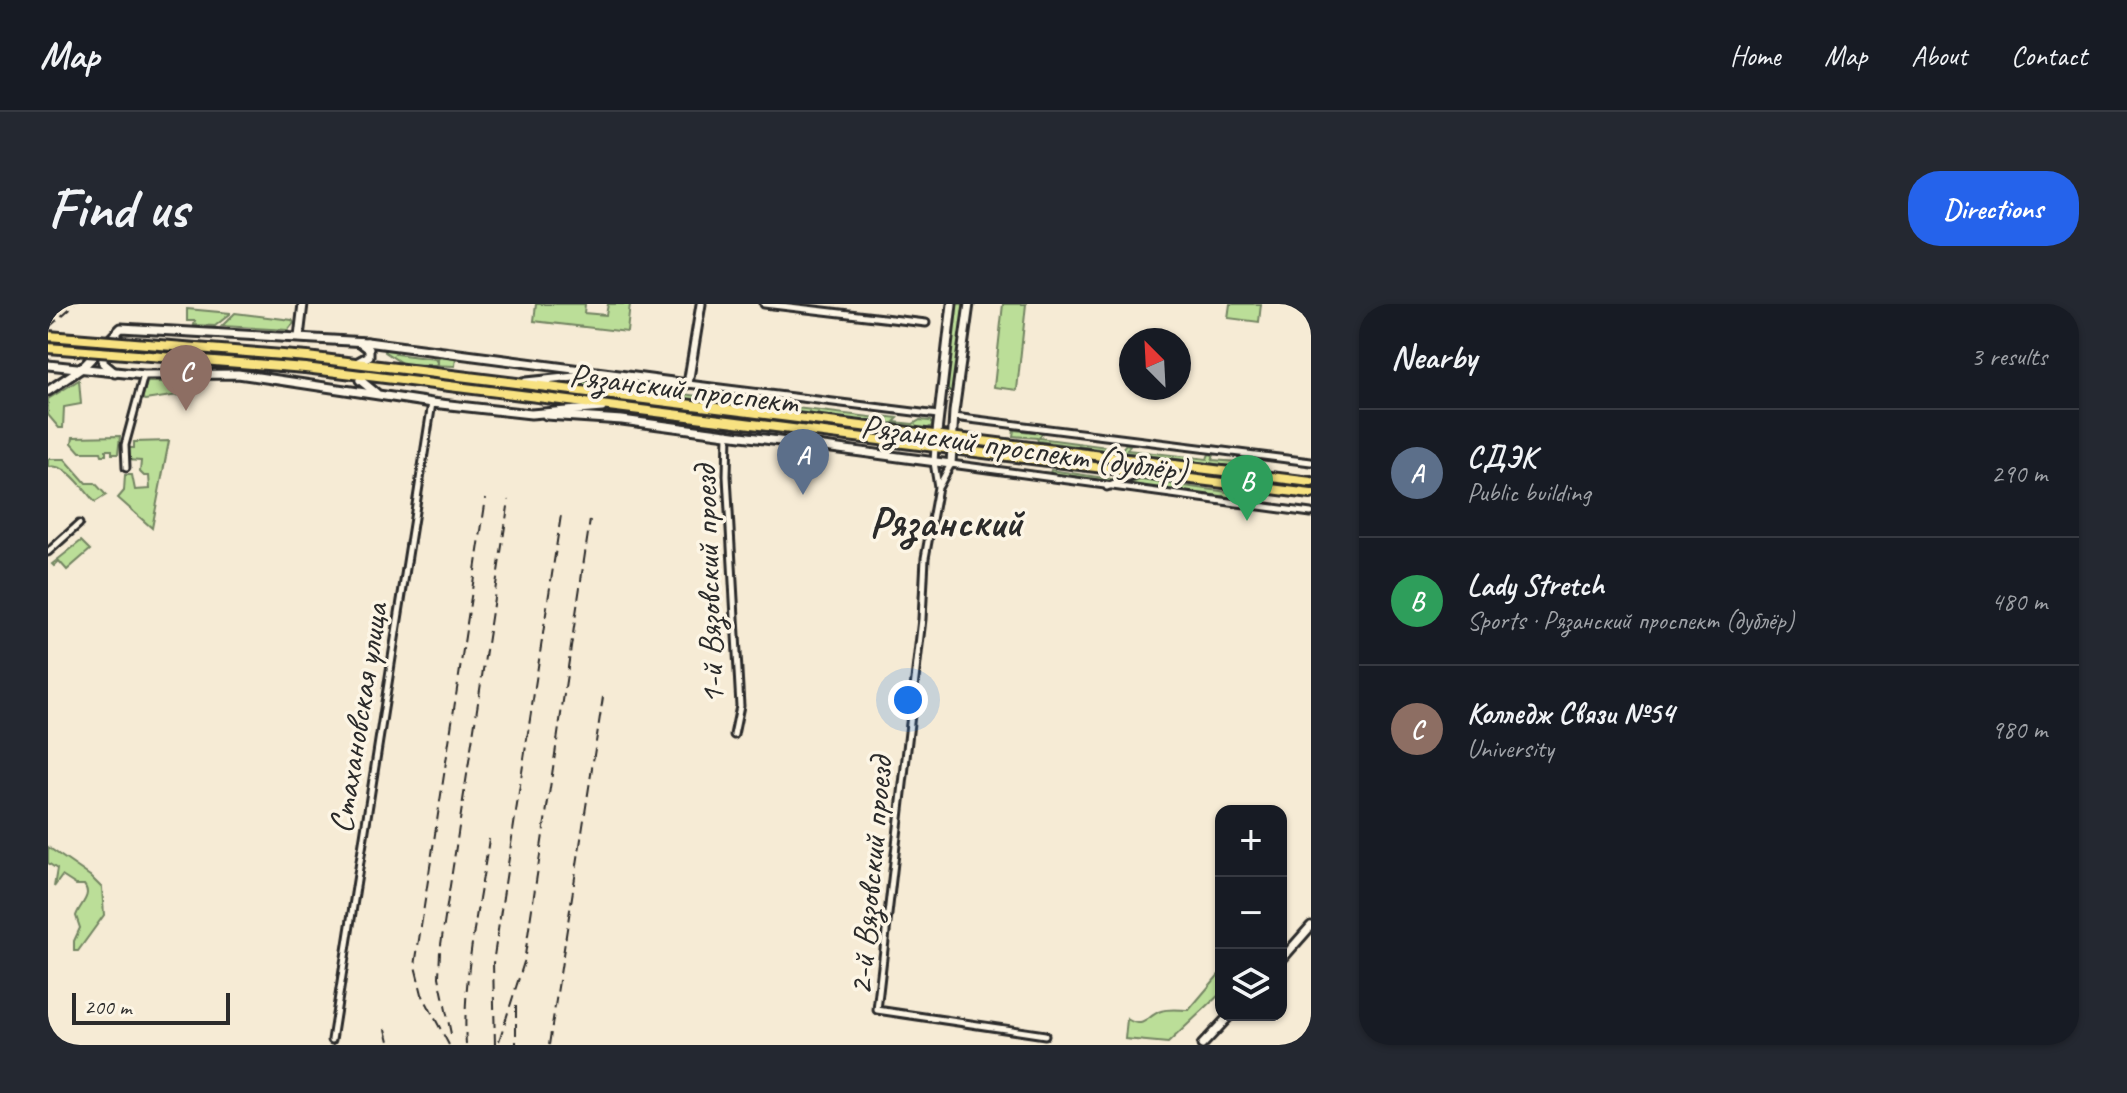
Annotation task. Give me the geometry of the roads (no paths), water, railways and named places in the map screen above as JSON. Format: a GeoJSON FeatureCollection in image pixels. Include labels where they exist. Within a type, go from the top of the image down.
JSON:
{"type":"FeatureCollection","features":[{"type":"Feature","properties":{"kind":"main road","name":"Рязанский проспект"},"geometry":{"type":"LineString","coordinates":[[48,336],[307,357],[1311,482]]}},
{"type":"Feature","properties":{"kind":"main road","name":"Рязанский проспект"},"geometry":{"type":"LineString","coordinates":[[48,348],[342,371],[1311,494]]}},
{"type":"Feature","properties":{"kind":"street"},"geometry":{"type":"LineString","coordinates":[[299,337],[303,304]]}},
{"type":"Feature","properties":{"kind":"street"},"geometry":{"type":"LineString","coordinates":[[688,384],[701,304]]}},
{"type":"Feature","properties":{"kind":"street"},"geometry":{"type":"LineString","coordinates":[[764,304],[926,323]]}},
{"type":"Feature","properties":{"kind":"street"},"geometry":{"type":"LineString","coordinates":[[935,447],[952,304]]}},
{"type":"Feature","properties":{"kind":"street","name":"2-й Вязовский проезд"},"geometry":{"type":"LineString","coordinates":[[969,304],[951,464],[938,487],[925,558],[912,715],[877,1010],[1045,1035]]}},
{"type":"Feature","properties":{"kind":"street","name":"Рязанский проспект (дублёр)"},"geometry":{"type":"LineString","coordinates":[[104,349],[121,328],[363,341],[1311,462]]}},
{"type":"Feature","properties":{"kind":"street"},"geometry":{"type":"LineString","coordinates":[[354,363],[369,356],[369,349],[363,341]]}},
{"type":"Feature","properties":{"kind":"street"},"geometry":{"type":"LineString","coordinates":[[48,391],[104,349]]}},
{"type":"Feature","properties":{"kind":"street"},"geometry":{"type":"LineString","coordinates":[[104,349],[103,363],[116,374]]}},
{"type":"Feature","properties":{"kind":"street","name":"Рязанский проспект (дублёр)"},"geometry":{"type":"LineString","coordinates":[[48,365],[116,374],[238,374],[432,403],[728,433],[1311,513]]}},
{"type":"Feature","properties":{"kind":"street"},"geometry":{"type":"LineString","coordinates":[[342,371],[381,396]]}},
{"type":"Feature","properties":{"kind":"street"},"geometry":{"type":"LineString","coordinates":[[522,383],[608,374]]}},
{"type":"Feature","properties":{"kind":"street"},"geometry":{"type":"LineString","coordinates":[[126,468],[125,445],[144,375]]}},
{"type":"Feature","properties":{"kind":"street"},"geometry":{"type":"LineString","coordinates":[[350,389],[359,385],[360,380]]}},
{"type":"Feature","properties":{"kind":"street"},"geometry":{"type":"LineString","coordinates":[[941,393],[957,395]]}},
{"type":"Feature","properties":{"kind":"street","name":"Стахановская улица"},"geometry":{"type":"LineString","coordinates":[[332,1040],[432,403]]}},
{"type":"Feature","properties":{"kind":"street"},"geometry":{"type":"LineString","coordinates":[[531,414],[619,406]]}},
{"type":"Feature","properties":{"kind":"street","name":"1-й Вязовский проезд"},"geometry":{"type":"LineString","coordinates":[[728,433],[727,476],[740,706],[734,735]]}},
{"type":"Feature","properties":{"kind":"street","name":"2-й Вязовский проезд"},"geometry":{"type":"LineString","coordinates":[[935,447],[938,487]]}},
{"type":"Feature","properties":{"kind":"street"},"geometry":{"type":"LineString","coordinates":[[1106,487],[1142,472]]}},
{"type":"Feature","properties":{"kind":"street"},"geometry":{"type":"LineString","coordinates":[[48,552],[79,524]]}},
{"type":"Feature","properties":{"kind":"street"},"geometry":{"type":"LineString","coordinates":[[1287,953],[1311,926]]}},
{"type":"Feature","properties":{"kind":"street"},"geometry":{"type":"LineString","coordinates":[[1202,1045],[1224,1021]]}},
{"type":"Feature","properties":{"kind":"railway"},"geometry":{"type":"LineString","coordinates":[[48,328],[75,304]]}},
{"type":"Feature","properties":{"kind":"railway"},"geometry":{"type":"LineString","coordinates":[[449,1045],[422,994],[415,966],[486,498]]}},
{"type":"Feature","properties":{"kind":"railway"},"geometry":{"type":"LineString","coordinates":[[451,1034],[439,977],[440,951],[509,500]]}},
{"type":"Feature","properties":{"kind":"railway"},"geometry":{"type":"LineString","coordinates":[[495,1045],[493,963],[561,515]]}},
{"type":"Feature","properties":{"kind":"railway"},"geometry":{"type":"LineString","coordinates":[[499,1041],[524,962],[590,520]]}},
{"type":"Feature","properties":{"kind":"railway"},"geometry":{"type":"LineString","coordinates":[[549,1045],[603,697]]}},
{"type":"Feature","properties":{"kind":"railway"},"geometry":{"type":"LineString","coordinates":[[466,1045],[466,994],[489,839]]}},
{"type":"Feature","properties":{"kind":"railway"},"geometry":{"type":"LineString","coordinates":[[516,1005],[516,1045]]}},
{"type":"Feature","properties":{"kind":"railway"},"geometry":{"type":"LineString","coordinates":[[386,1029],[390,1045]]}},
{"type":"Feature","properties":{"kind":"place","name":"Колледж Связи №54"},"geometry":{"type":"Point","coordinates":[186,411]}},
{"type":"Feature","properties":{"kind":"place","name":"СДЭК"},"geometry":{"type":"Point","coordinates":[803,495]}},
{"type":"Feature","properties":{"kind":"place","name":"Lady Stretch"},"geometry":{"type":"Point","coordinates":[1247,521]}},
{"type":"Feature","properties":{"kind":"district","name":"Рязанский"},"geometry":{"type":"Point","coordinates":[946,522]}}]}
